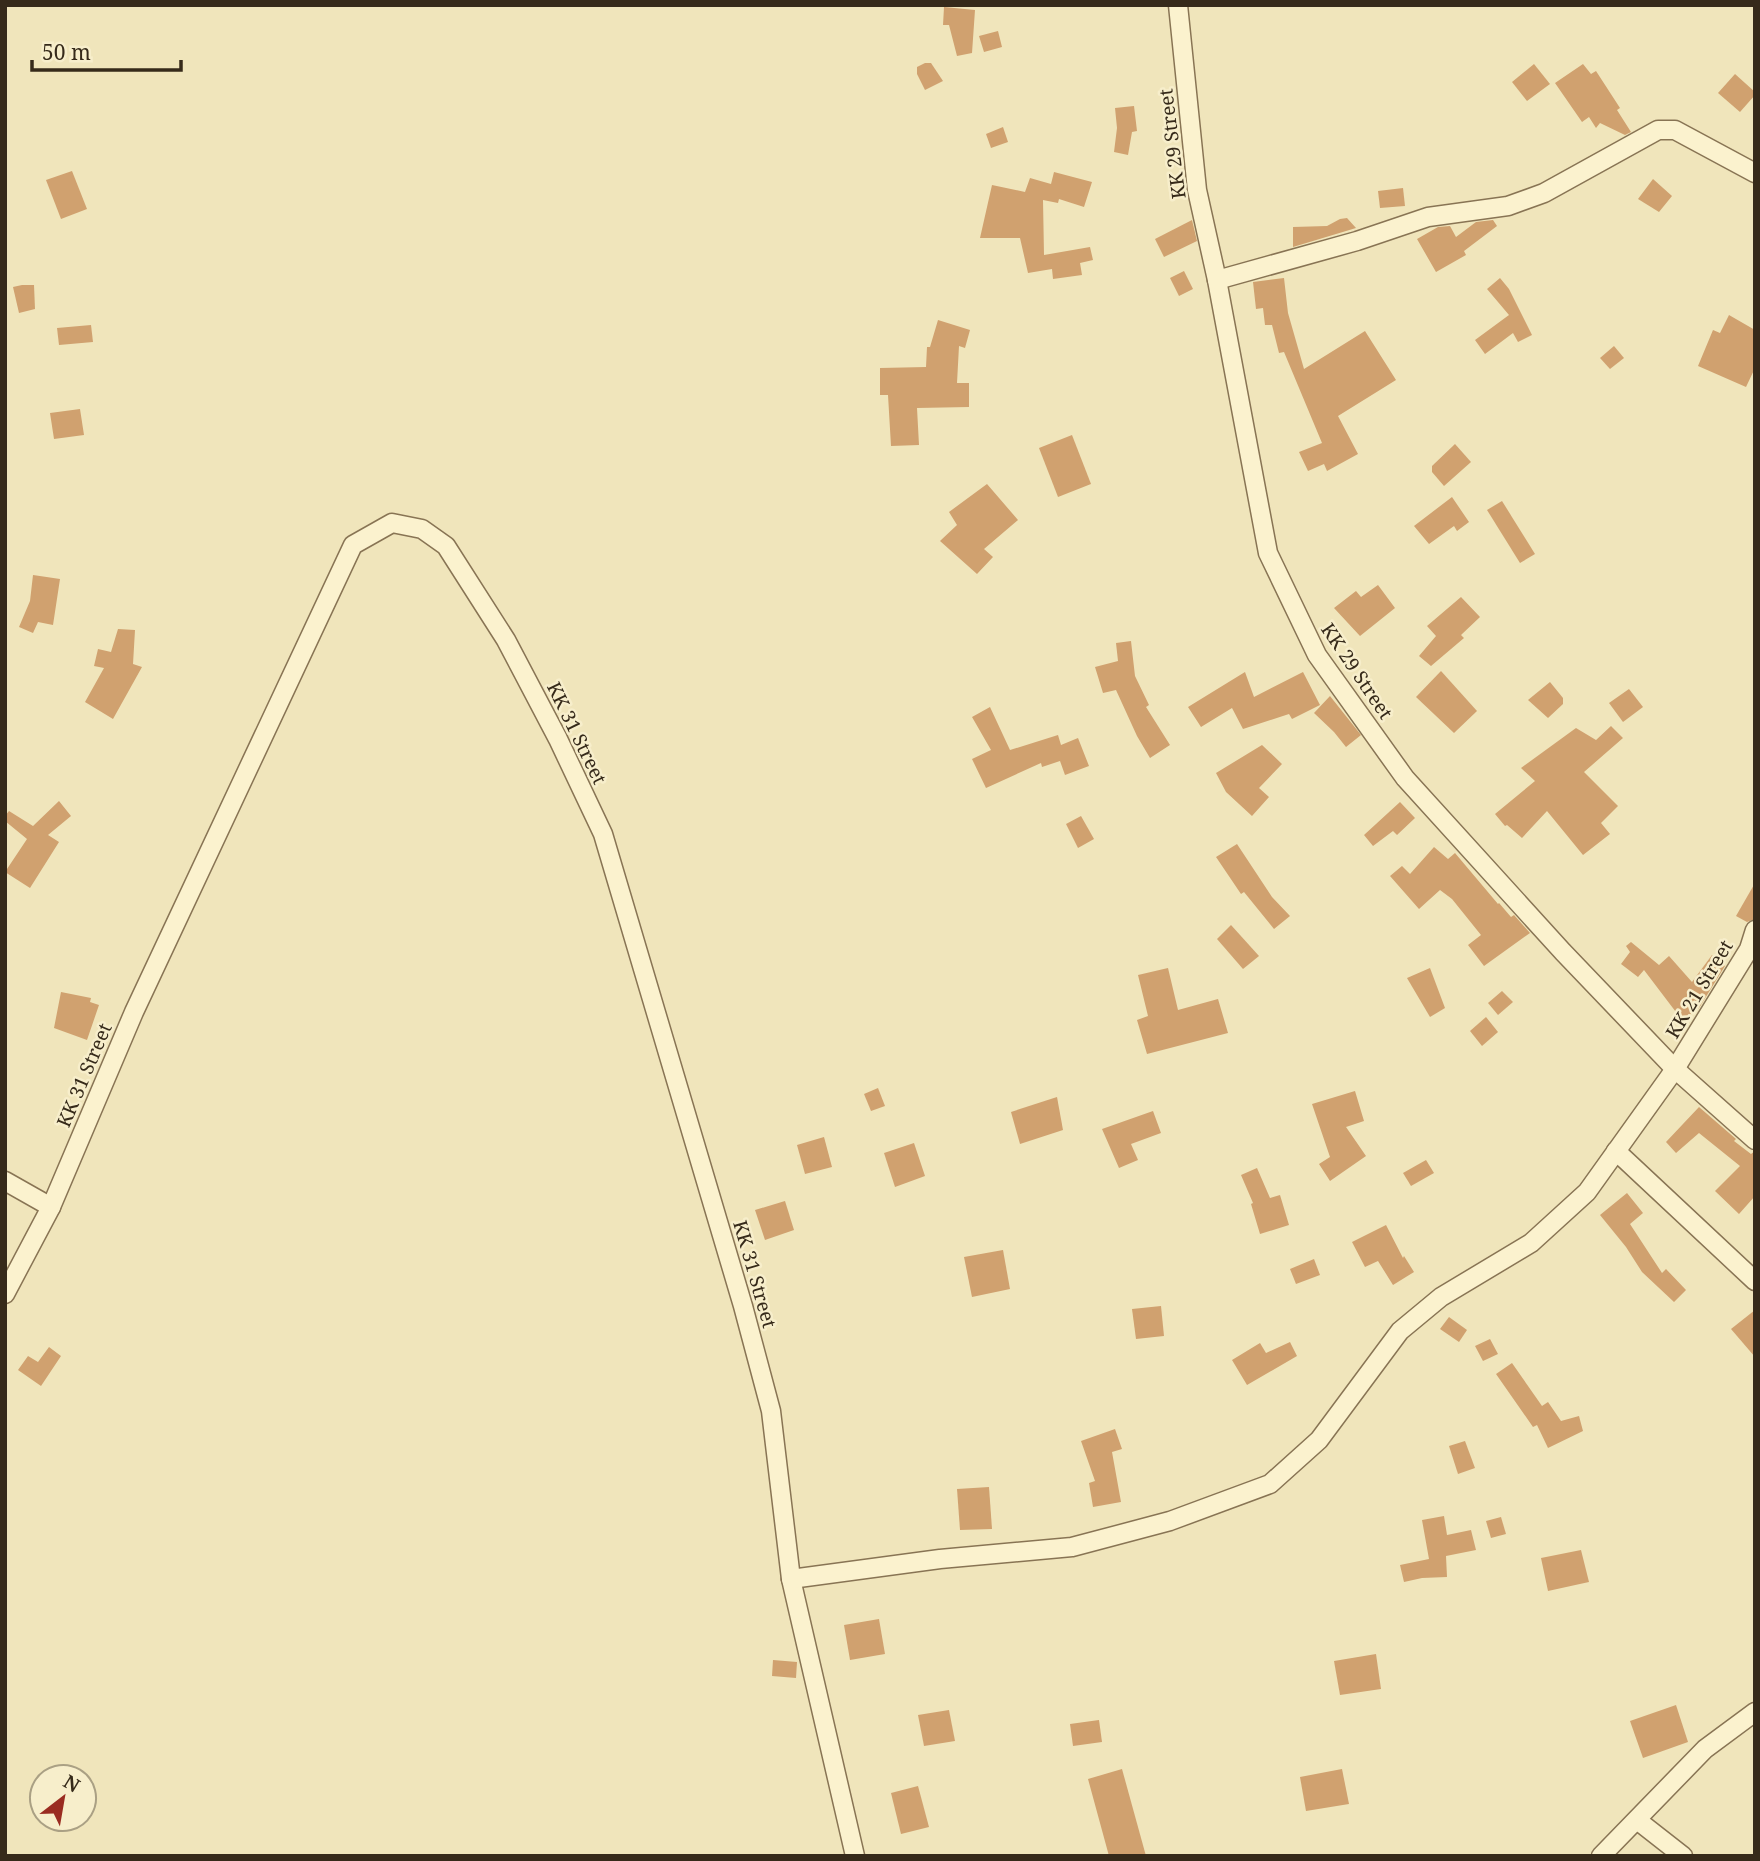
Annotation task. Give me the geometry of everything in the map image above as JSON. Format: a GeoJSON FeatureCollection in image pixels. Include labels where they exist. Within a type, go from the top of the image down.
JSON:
{"type":"FeatureCollection","features":[{"type":"Feature","properties":{"kind":"street","name":"KK 29 Street"},"geometry":{"type":"LineString","coordinates":[[1178,5],[1197,190],[1217,279],[1268,553],[1317,655],[1405,778],[1563,952],[1675,1069],[1755,1140]]}},
{"type":"Feature","properties":{"kind":"street"},"geometry":{"type":"LineString","coordinates":[[1217,279],[1357,241],[1428,217],[1508,206],[1544,193],[1658,130],[1675,130],[1755,173]]}},
{"type":"Feature","properties":{"kind":"street","name":"KK 31 Street"},"geometry":{"type":"LineString","coordinates":[[5,1294],[51,1207],[134,1012],[353,545],[392,523],[422,529],[446,546],[506,639],[603,834],[743,1306],[771,1411],[791,1579],[855,1856]]}},
{"type":"Feature","properties":{"kind":"street","name":"KK 21 Street"},"geometry":{"type":"LineString","coordinates":[[791,1579],[940,1559],[1072,1547],[1170,1521],[1270,1485],[1318,1440],[1399,1331],[1441,1297],[1531,1242],[1587,1192],[1675,1069],[1749,949],[1755,930]]}},
{"type":"Feature","properties":{"kind":"street"},"geometry":{"type":"LineString","coordinates":[[1616,1151],[1755,1281]]}},
{"type":"Feature","properties":{"kind":"street"},"geometry":{"type":"LineString","coordinates":[[5,1181],[51,1207]]}},
{"type":"Feature","properties":{"kind":"street"},"geometry":{"type":"LineString","coordinates":[[1601,1856],[1705,1749],[1755,1712]]}},
{"type":"Feature","properties":{"kind":"street"},"geometry":{"type":"LineString","coordinates":[[1637,1820],[1683,1856]]}},
{"type":"Feature","properties":{"kind":"building"},"geometry":{"type":"Polygon","coordinates":[[[944,7],[975,10],[972,53],[957,56],[949,25],[943,25],[944,7]]]}},
{"type":"Feature","properties":{"kind":"building"},"geometry":{"type":"Polygon","coordinates":[[[998,31],[1002,47],[984,52],[979,36],[998,31]]]}},
{"type":"Feature","properties":{"kind":"building"},"geometry":{"type":"Polygon","coordinates":[[[931,63],[943,81],[925,90],[917,74],[917,67],[931,63]]]}},
{"type":"Feature","properties":{"kind":"building"},"geometry":{"type":"Polygon","coordinates":[[[1534,64],[1550,84],[1527,101],[1512,82],[1534,64]]]}},
{"type":"Feature","properties":{"kind":"building"},"geometry":{"type":"Polygon","coordinates":[[[1583,64],[1591,74],[1596,71],[1620,108],[1617,110],[1631,132],[1625,135],[1600,123],[1596,128],[1589,117],[1582,122],[1555,83],[1583,64]]]}},
{"type":"Feature","properties":{"kind":"building"},"geometry":{"type":"Polygon","coordinates":[[[1735,74],[1755,92],[1740,112],[1718,93],[1735,74]]]}},
{"type":"Feature","properties":{"kind":"building"},"geometry":{"type":"Polygon","coordinates":[[[1134,106],[1137,131],[1132,132],[1128,155],[1114,152],[1117,128],[1115,108],[1134,106]]]}},
{"type":"Feature","properties":{"kind":"building"},"geometry":{"type":"Polygon","coordinates":[[[1003,127],[1008,142],[991,148],[986,134],[1003,127]]]}},
{"type":"Feature","properties":{"kind":"building"},"geometry":{"type":"Polygon","coordinates":[[[72,171],[87,209],[61,219],[46,180],[72,171]]]}},
{"type":"Feature","properties":{"kind":"building"},"geometry":{"type":"Polygon","coordinates":[[[1054,172],[1092,182],[1084,207],[1059,199],[1058,203],[1043,200],[1044,255],[1090,247],[1093,260],[1080,263],[1082,275],[1053,279],[1052,269],[1028,273],[1020,238],[980,238],[992,185],[1025,192],[1030,178],[1051,184],[1054,172]]]}},
{"type":"Feature","properties":{"kind":"building"},"geometry":{"type":"Polygon","coordinates":[[[1653,179],[1672,196],[1659,212],[1638,199],[1653,179]]]}},
{"type":"Feature","properties":{"kind":"building"},"geometry":{"type":"Polygon","coordinates":[[[1403,188],[1405,206],[1380,208],[1378,191],[1403,188]]]}},
{"type":"Feature","properties":{"kind":"building"},"geometry":{"type":"Polygon","coordinates":[[[1347,218],[1356,228],[1293,247],[1293,227],[1327,226],[1347,218]]]}},
{"type":"Feature","properties":{"kind":"building"},"geometry":{"type":"Polygon","coordinates":[[[1192,220],[1197,241],[1164,257],[1155,239],[1192,220]]]}},
{"type":"Feature","properties":{"kind":"building"},"geometry":{"type":"Polygon","coordinates":[[[1493,220],[1497,226],[1464,251],[1466,255],[1436,272],[1417,239],[1438,227],[1450,226],[1456,237],[1476,222],[1493,220]]]}},
{"type":"Feature","properties":{"kind":"building"},"geometry":{"type":"Polygon","coordinates":[[[1184,271],[1193,289],[1179,296],[1170,278],[1184,271]]]}},
{"type":"Feature","properties":{"kind":"building"},"geometry":{"type":"Polygon","coordinates":[[[1284,278],[1288,313],[1304,369],[1365,331],[1396,380],[1338,416],[1358,454],[1327,471],[1324,464],[1308,471],[1299,452],[1322,443],[1284,352],[1279,353],[1272,325],[1265,325],[1263,308],[1256,309],[1253,282],[1284,278]]]}},
{"type":"Feature","properties":{"kind":"building"},"geometry":{"type":"Polygon","coordinates":[[[1500,278],[1509,289],[1532,335],[1518,342],[1513,333],[1485,354],[1475,340],[1509,315],[1487,289],[1500,278]]]}},
{"type":"Feature","properties":{"kind":"building"},"geometry":{"type":"Polygon","coordinates":[[[34,285],[35,309],[19,313],[13,287],[34,285]]]}},
{"type":"Feature","properties":{"kind":"building"},"geometry":{"type":"Polygon","coordinates":[[[1729,315],[1755,330],[1755,368],[1746,387],[1698,366],[1713,330],[1720,333],[1729,315]]]}},
{"type":"Feature","properties":{"kind":"building"},"geometry":{"type":"Polygon","coordinates":[[[938,320],[970,330],[965,348],[959,346],[957,383],[969,383],[969,407],[917,408],[919,445],[891,446],[888,395],[880,395],[880,368],[926,367],[927,347],[930,347],[938,320]]]}},
{"type":"Feature","properties":{"kind":"building"},"geometry":{"type":"Polygon","coordinates":[[[91,325],[93,342],[59,345],[57,328],[91,325]]]}},
{"type":"Feature","properties":{"kind":"building"},"geometry":{"type":"Polygon","coordinates":[[[1614,346],[1624,358],[1610,369],[1600,358],[1614,346]]]}},
{"type":"Feature","properties":{"kind":"building"},"geometry":{"type":"Polygon","coordinates":[[[80,409],[84,435],[54,439],[50,413],[80,409]]]}},
{"type":"Feature","properties":{"kind":"building"},"geometry":{"type":"Polygon","coordinates":[[[1072,435],[1091,484],[1058,497],[1039,448],[1072,435]]]}},
{"type":"Feature","properties":{"kind":"building"},"geometry":{"type":"Polygon","coordinates":[[[1455,444],[1471,462],[1444,486],[1432,472],[1432,466],[1455,444]]]}},
{"type":"Feature","properties":{"kind":"building"},"geometry":{"type":"Polygon","coordinates":[[[987,484],[1018,520],[984,549],[993,557],[977,574],[940,541],[957,525],[949,512],[987,484]]]}},
{"type":"Feature","properties":{"kind":"building"},"geometry":{"type":"Polygon","coordinates":[[[1452,497],[1469,522],[1457,531],[1454,526],[1429,544],[1414,526],[1452,497]]]}},
{"type":"Feature","properties":{"kind":"building"},"geometry":{"type":"Polygon","coordinates":[[[1502,501],[1535,554],[1520,563],[1487,510],[1502,501]]]}},
{"type":"Feature","properties":{"kind":"building"},"geometry":{"type":"Polygon","coordinates":[[[33,575],[60,579],[53,625],[38,622],[33,633],[19,627],[30,601],[33,575]]]}},
{"type":"Feature","properties":{"kind":"building"},"geometry":{"type":"Polygon","coordinates":[[[1378,585],[1395,608],[1360,636],[1334,608],[1356,591],[1361,597],[1378,585]]]}},
{"type":"Feature","properties":{"kind":"building"},"geometry":{"type":"Polygon","coordinates":[[[1461,597],[1480,617],[1461,635],[1464,638],[1431,666],[1419,656],[1436,636],[1427,626],[1461,597]]]}},
{"type":"Feature","properties":{"kind":"building"},"geometry":{"type":"Polygon","coordinates":[[[118,629],[135,630],[133,664],[142,667],[113,719],[85,702],[104,668],[94,666],[98,649],[111,652],[118,629]]]}},
{"type":"Feature","properties":{"kind":"building"},"geometry":{"type":"Polygon","coordinates":[[[1131,641],[1135,676],[1149,705],[1146,707],[1170,745],[1150,758],[1116,690],[1103,693],[1095,667],[1118,661],[1116,643],[1131,641]]]}},
{"type":"Feature","properties":{"kind":"building"},"geometry":{"type":"Polygon","coordinates":[[[1441,671],[1477,711],[1454,733],[1416,697],[1441,671]]]}},
{"type":"Feature","properties":{"kind":"building"},"geometry":{"type":"Polygon","coordinates":[[[1245,672],[1254,697],[1303,672],[1320,705],[1292,719],[1289,714],[1243,729],[1232,708],[1201,727],[1188,707],[1245,672]]]}},
{"type":"Feature","properties":{"kind":"building"},"geometry":{"type":"Polygon","coordinates":[[[1550,682],[1563,698],[1563,704],[1548,718],[1528,700],[1550,682]]]}},
{"type":"Feature","properties":{"kind":"building"},"geometry":{"type":"Polygon","coordinates":[[[1629,689],[1643,707],[1623,722],[1609,703],[1629,689]]]}},
{"type":"Feature","properties":{"kind":"building"},"geometry":{"type":"Polygon","coordinates":[[[1330,696],[1361,735],[1346,747],[1314,713],[1330,696]]]}},
{"type":"Feature","properties":{"kind":"building"},"geometry":{"type":"Polygon","coordinates":[[[990,707],[1010,750],[1058,735],[1061,745],[1078,738],[1089,766],[1065,775],[1060,761],[1042,767],[1041,763],[986,788],[972,759],[991,750],[972,717],[990,707]]]}},
{"type":"Feature","properties":{"kind":"building"},"geometry":{"type":"Polygon","coordinates":[[[1611,726],[1623,738],[1584,772],[1618,806],[1601,823],[1610,834],[1583,855],[1547,811],[1522,838],[1505,826],[1495,814],[1535,781],[1521,768],[1576,728],[1596,740],[1611,726]]]}},
{"type":"Feature","properties":{"kind":"building"},"geometry":{"type":"Polygon","coordinates":[[[1262,745],[1282,764],[1259,788],[1269,797],[1252,816],[1226,792],[1216,773],[1262,745]]]}},
{"type":"Feature","properties":{"kind":"building"},"geometry":{"type":"Polygon","coordinates":[[[59,801],[71,816],[48,835],[59,842],[30,888],[5,872],[27,839],[5,821],[5,816],[9,811],[33,826],[59,801]]]}},
{"type":"Feature","properties":{"kind":"building"},"geometry":{"type":"Polygon","coordinates":[[[1400,802],[1415,818],[1397,835],[1393,831],[1373,846],[1364,835],[1400,802]]]}},
{"type":"Feature","properties":{"kind":"building"},"geometry":{"type":"Polygon","coordinates":[[[1081,816],[1094,839],[1078,848],[1066,824],[1081,816]]]}},
{"type":"Feature","properties":{"kind":"building"},"geometry":{"type":"Polygon","coordinates":[[[1237,844],[1272,897],[1290,916],[1274,929],[1244,892],[1241,894],[1216,857],[1237,844]]]}},
{"type":"Feature","properties":{"kind":"building"},"geometry":{"type":"Polygon","coordinates":[[[1434,847],[1448,859],[1455,853],[1498,904],[1511,917],[1514,915],[1530,933],[1484,966],[1468,945],[1481,935],[1452,899],[1440,890],[1419,909],[1390,876],[1402,866],[1410,874],[1434,847]]]}},
{"type":"Feature","properties":{"kind":"building"},"geometry":{"type":"Polygon","coordinates":[[[1755,883],[1755,919],[1747,922],[1736,916],[1755,883]]]}},
{"type":"Feature","properties":{"kind":"building"},"geometry":{"type":"Polygon","coordinates":[[[1231,925],[1259,956],[1243,969],[1217,939],[1231,925]]]}},
{"type":"Feature","properties":{"kind":"building"},"geometry":{"type":"Polygon","coordinates":[[[1631,942],[1659,965],[1669,956],[1692,982],[1712,955],[1725,966],[1699,1008],[1682,1020],[1644,970],[1638,977],[1621,964],[1630,952],[1626,946],[1631,942]]]}},
{"type":"Feature","properties":{"kind":"building"},"geometry":{"type":"Polygon","coordinates":[[[1168,968],[1178,1010],[1218,999],[1228,1033],[1147,1054],[1137,1020],[1148,1016],[1138,975],[1168,968]]]}},
{"type":"Feature","properties":{"kind":"building"},"geometry":{"type":"Polygon","coordinates":[[[1430,968],[1445,1008],[1430,1017],[1407,978],[1430,968]]]}},
{"type":"Feature","properties":{"kind":"building"},"geometry":{"type":"Polygon","coordinates":[[[1502,991],[1513,1002],[1498,1015],[1488,1003],[1502,991]]]}},
{"type":"Feature","properties":{"kind":"building"},"geometry":{"type":"Polygon","coordinates":[[[61,992],[91,998],[90,1002],[99,1005],[87,1040],[54,1028],[61,992]]]}},
{"type":"Feature","properties":{"kind":"building"},"geometry":{"type":"Polygon","coordinates":[[[1486,1017],[1498,1032],[1482,1046],[1470,1031],[1486,1017]]]}},
{"type":"Feature","properties":{"kind":"building"},"geometry":{"type":"Polygon","coordinates":[[[878,1088],[885,1106],[871,1111],[864,1094],[878,1088]]]}},
{"type":"Feature","properties":{"kind":"building"},"geometry":{"type":"Polygon","coordinates":[[[1355,1091],[1364,1121],[1346,1127],[1366,1156],[1330,1181],[1319,1164],[1330,1157],[1312,1104],[1355,1091]]]}},
{"type":"Feature","properties":{"kind":"building"},"geometry":{"type":"Polygon","coordinates":[[[1057,1097],[1063,1130],[1020,1144],[1011,1112],[1057,1097]]]}},
{"type":"Feature","properties":{"kind":"building"},"geometry":{"type":"Polygon","coordinates":[[[1699,1107],[1736,1139],[1734,1141],[1751,1154],[1755,1151],[1755,1196],[1739,1214],[1715,1191],[1740,1166],[1699,1133],[1676,1153],[1666,1142],[1699,1107]]]}},
{"type":"Feature","properties":{"kind":"building"},"geometry":{"type":"Polygon","coordinates":[[[1153,1111],[1161,1133],[1131,1144],[1138,1160],[1119,1168],[1102,1129],[1153,1111]]]}},
{"type":"Feature","properties":{"kind":"building"},"geometry":{"type":"Polygon","coordinates":[[[824,1137],[832,1167],[805,1174],[797,1145],[824,1137]]]}},
{"type":"Feature","properties":{"kind":"building"},"geometry":{"type":"Polygon","coordinates":[[[914,1143],[925,1176],[895,1187],[884,1153],[914,1143]]]}},
{"type":"Feature","properties":{"kind":"building"},"geometry":{"type":"Polygon","coordinates":[[[1426,1160],[1434,1173],[1411,1186],[1403,1173],[1426,1160]]]}},
{"type":"Feature","properties":{"kind":"building"},"geometry":{"type":"Polygon","coordinates":[[[1257,1168],[1270,1198],[1280,1195],[1289,1225],[1260,1234],[1251,1204],[1253,1203],[1241,1175],[1257,1168]]]}},
{"type":"Feature","properties":{"kind":"building"},"geometry":{"type":"Polygon","coordinates":[[[1627,1193],[1643,1213],[1630,1224],[1662,1273],[1666,1269],[1686,1290],[1674,1302],[1642,1272],[1600,1215],[1627,1193]]]}},
{"type":"Feature","properties":{"kind":"building"},"geometry":{"type":"Polygon","coordinates":[[[785,1201],[794,1230],[765,1240],[755,1210],[785,1201]]]}},
{"type":"Feature","properties":{"kind":"building"},"geometry":{"type":"Polygon","coordinates":[[[1386,1225],[1403,1258],[1404,1256],[1414,1272],[1393,1285],[1378,1261],[1365,1267],[1352,1242],[1386,1225]]]}},
{"type":"Feature","properties":{"kind":"building"},"geometry":{"type":"Polygon","coordinates":[[[1003,1250],[1010,1289],[972,1297],[964,1257],[1003,1250]]]}},
{"type":"Feature","properties":{"kind":"building"},"geometry":{"type":"Polygon","coordinates":[[[1314,1259],[1320,1275],[1296,1284],[1290,1269],[1314,1259]]]}},
{"type":"Feature","properties":{"kind":"building"},"geometry":{"type":"Polygon","coordinates":[[[1161,1306],[1164,1336],[1136,1339],[1132,1309],[1161,1306]]]}},
{"type":"Feature","properties":{"kind":"building"},"geometry":{"type":"Polygon","coordinates":[[[1755,1310],[1755,1357],[1731,1329],[1755,1310]]]}},
{"type":"Feature","properties":{"kind":"building"},"geometry":{"type":"Polygon","coordinates":[[[1449,1317],[1467,1330],[1459,1342],[1440,1329],[1449,1317]]]}},
{"type":"Feature","properties":{"kind":"building"},"geometry":{"type":"Polygon","coordinates":[[[1490,1339],[1498,1354],[1483,1361],[1475,1346],[1490,1339]]]}},
{"type":"Feature","properties":{"kind":"building"},"geometry":{"type":"Polygon","coordinates":[[[1290,1342],[1297,1356],[1247,1385],[1232,1360],[1260,1343],[1266,1353],[1290,1342]]]}},
{"type":"Feature","properties":{"kind":"building"},"geometry":{"type":"Polygon","coordinates":[[[49,1347],[61,1356],[41,1386],[18,1370],[28,1356],[38,1362],[49,1347]]]}},
{"type":"Feature","properties":{"kind":"building"},"geometry":{"type":"Polygon","coordinates":[[[1512,1363],[1542,1406],[1548,1402],[1561,1421],[1579,1416],[1583,1431],[1548,1448],[1537,1425],[1533,1427],[1496,1374],[1512,1363]]]}},
{"type":"Feature","properties":{"kind":"building"},"geometry":{"type":"Polygon","coordinates":[[[1115,1429],[1122,1449],[1112,1452],[1121,1502],[1093,1507],[1089,1483],[1095,1481],[1081,1441],[1115,1429]]]}},
{"type":"Feature","properties":{"kind":"building"},"geometry":{"type":"Polygon","coordinates":[[[1465,1441],[1475,1468],[1458,1474],[1449,1446],[1465,1441]]]}},
{"type":"Feature","properties":{"kind":"building"},"geometry":{"type":"Polygon","coordinates":[[[989,1487],[992,1529],[960,1530],[957,1489],[989,1487]]]}},
{"type":"Feature","properties":{"kind":"building"},"geometry":{"type":"Polygon","coordinates":[[[1444,1516],[1447,1535],[1471,1530],[1476,1550],[1446,1556],[1447,1577],[1404,1582],[1400,1565],[1429,1559],[1422,1520],[1444,1516]]]}},
{"type":"Feature","properties":{"kind":"building"},"geometry":{"type":"Polygon","coordinates":[[[1501,1517],[1506,1534],[1491,1538],[1486,1521],[1501,1517]]]}},
{"type":"Feature","properties":{"kind":"building"},"geometry":{"type":"Polygon","coordinates":[[[1581,1550],[1589,1582],[1548,1591],[1541,1558],[1581,1550]]]}},
{"type":"Feature","properties":{"kind":"building"},"geometry":{"type":"Polygon","coordinates":[[[879,1619],[885,1654],[850,1660],[844,1625],[879,1619]]]}},
{"type":"Feature","properties":{"kind":"building"},"geometry":{"type":"Polygon","coordinates":[[[1376,1654],[1381,1689],[1340,1695],[1334,1661],[1376,1654]]]}},
{"type":"Feature","properties":{"kind":"building"},"geometry":{"type":"Polygon","coordinates":[[[773,1660],[797,1662],[796,1678],[772,1676],[773,1660]]]}},
{"type":"Feature","properties":{"kind":"building"},"geometry":{"type":"Polygon","coordinates":[[[1676,1705],[1688,1742],[1643,1758],[1630,1721],[1676,1705]]]}},
{"type":"Feature","properties":{"kind":"building"},"geometry":{"type":"Polygon","coordinates":[[[949,1710],[955,1741],[924,1746],[918,1715],[949,1710]]]}},
{"type":"Feature","properties":{"kind":"building"},"geometry":{"type":"Polygon","coordinates":[[[1099,1720],[1102,1742],[1073,1746],[1070,1724],[1099,1720]]]}},
{"type":"Feature","properties":{"kind":"building"},"geometry":{"type":"Polygon","coordinates":[[[1122,1769],[1146,1856],[1109,1856],[1088,1779],[1122,1769]]]}},
{"type":"Feature","properties":{"kind":"building"},"geometry":{"type":"Polygon","coordinates":[[[1342,1769],[1349,1804],[1306,1811],[1300,1777],[1342,1769]]]}},
{"type":"Feature","properties":{"kind":"building"},"geometry":{"type":"Polygon","coordinates":[[[918,1786],[929,1827],[901,1834],[891,1793],[918,1786]]]}}]}
